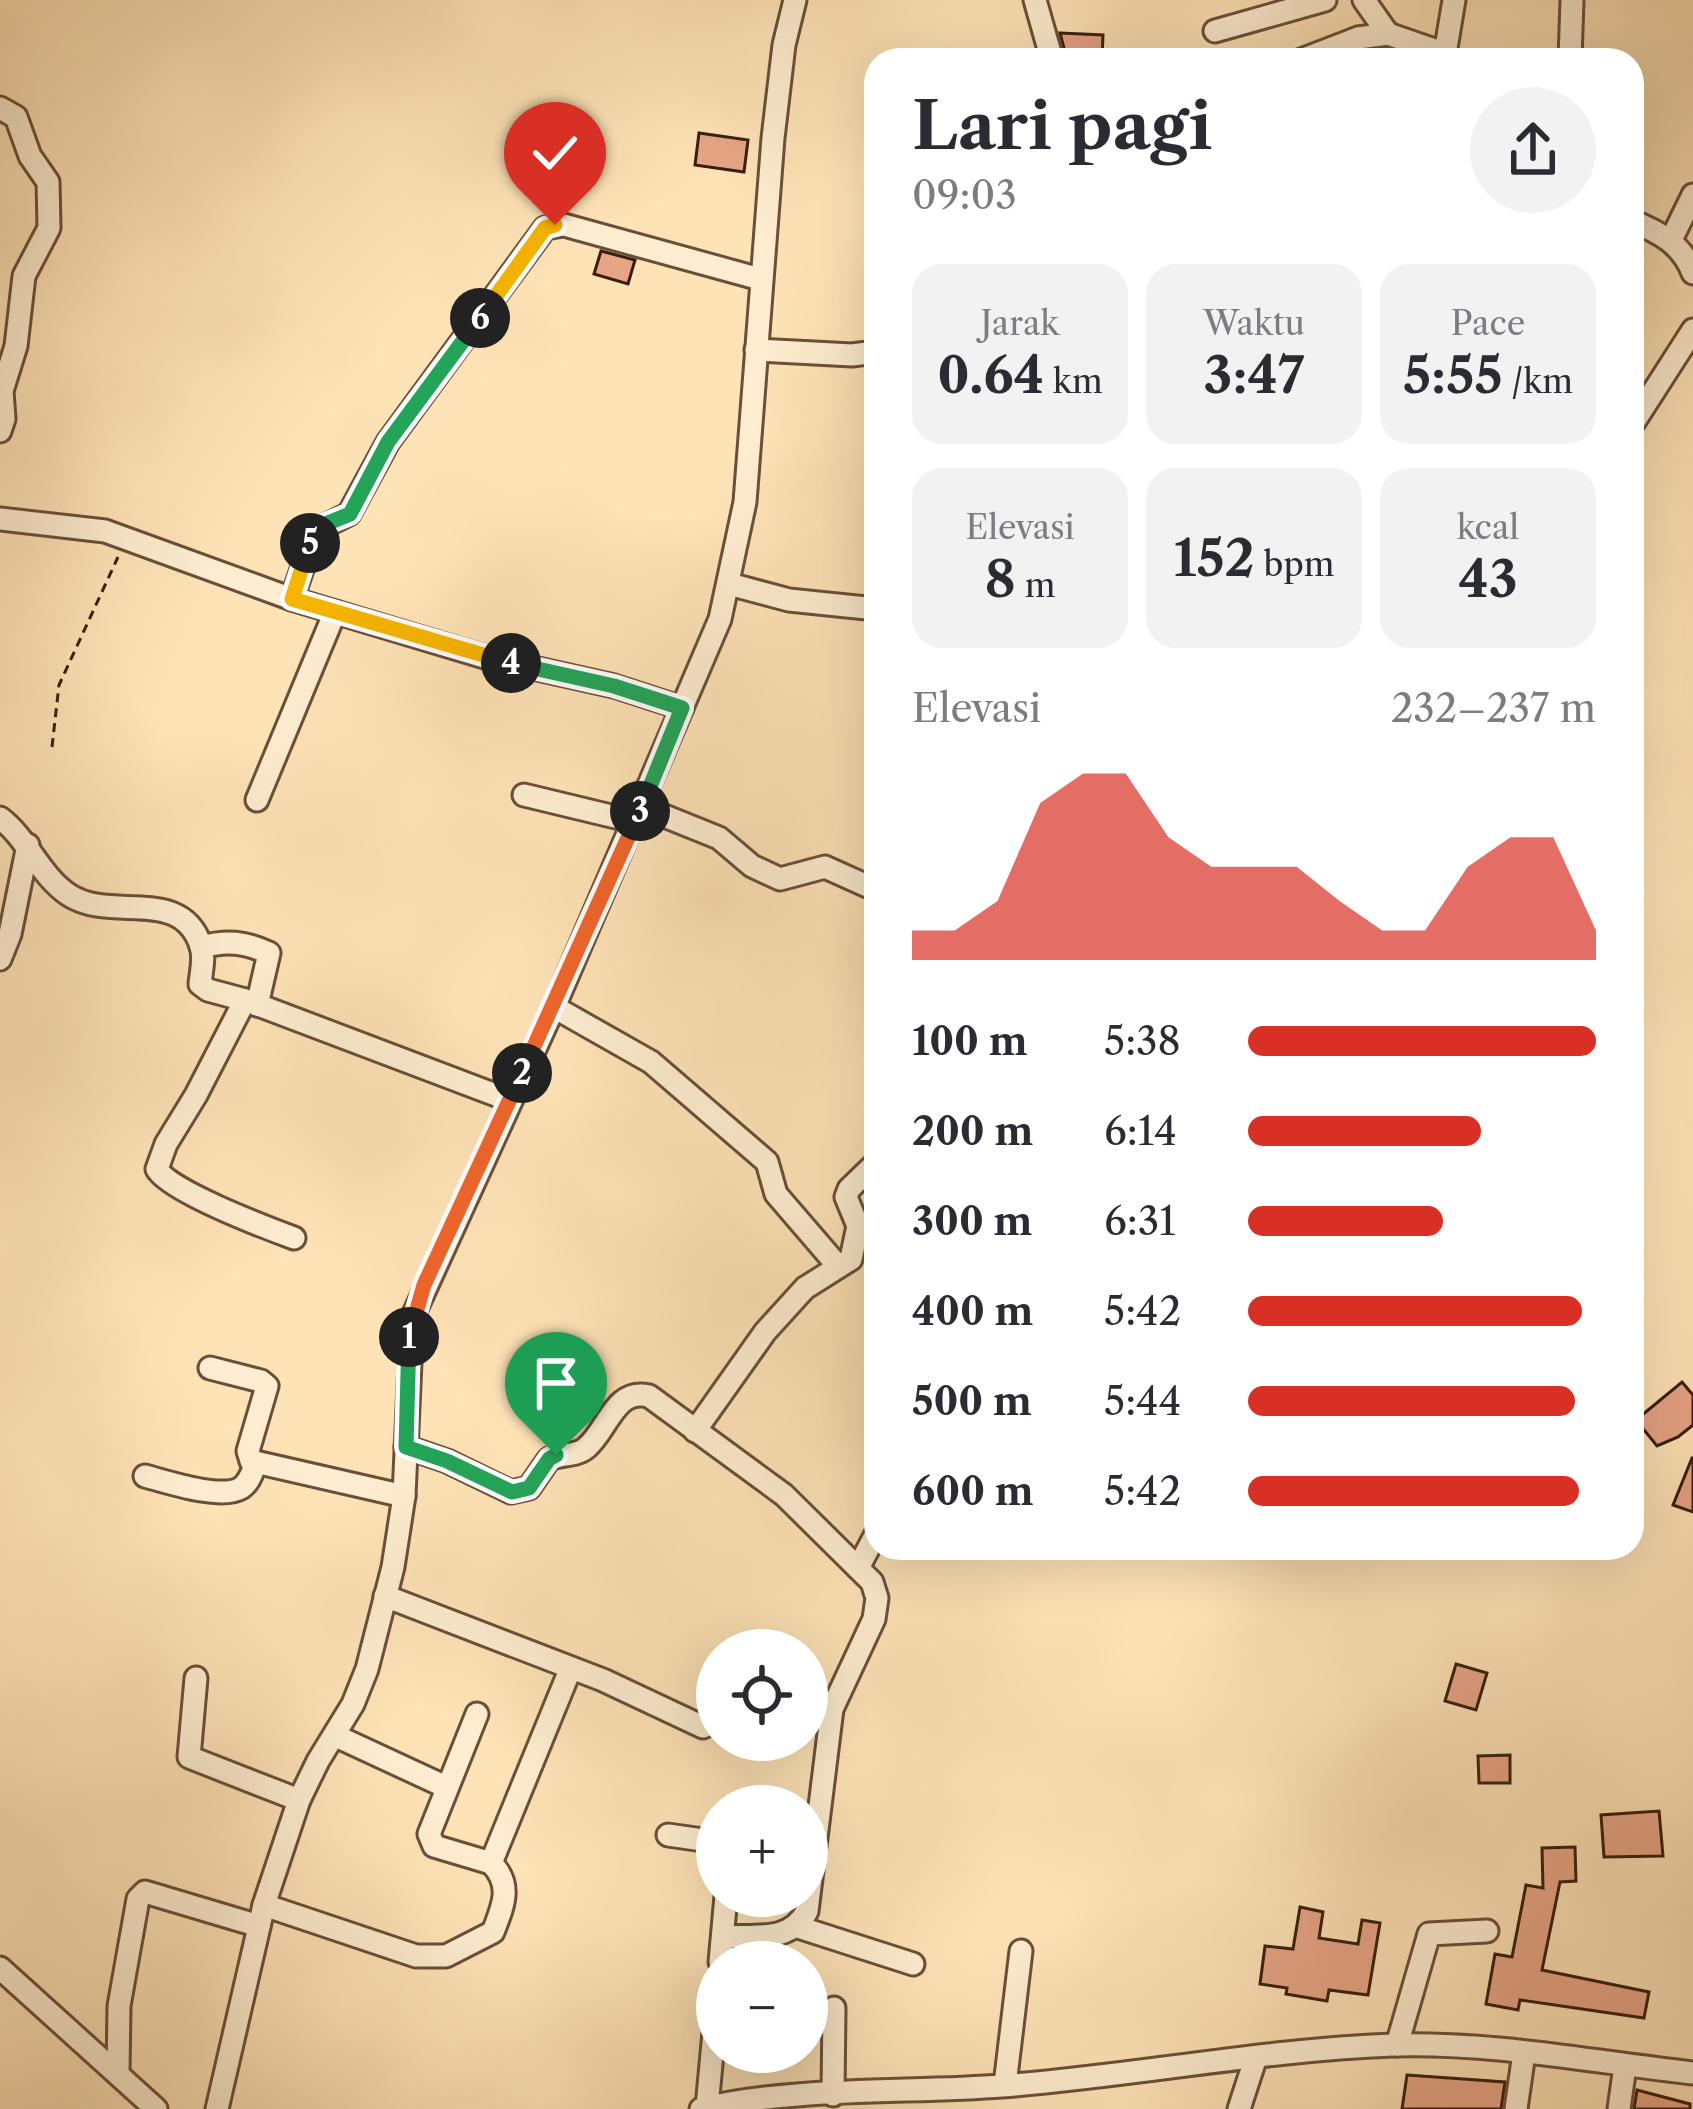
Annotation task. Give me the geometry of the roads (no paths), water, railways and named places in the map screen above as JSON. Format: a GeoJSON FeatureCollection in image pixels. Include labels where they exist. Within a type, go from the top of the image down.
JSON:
{"type":"FeatureCollection","features":[{"type":"Feature","properties":{"kind":"street"},"geometry":{"type":"LineString","coordinates":[[217,2109],[262,1916],[299,1800],[367,1669],[385,1596],[404,1496],[412,1318],[710,650],[729,584],[745,502],[760,279],[784,45],[794,0]]}},
{"type":"Feature","properties":{"kind":"street"},"geometry":{"type":"LineString","coordinates":[[1035,0],[1049,48]]}},
{"type":"Feature","properties":{"kind":"street"},"geometry":{"type":"LineString","coordinates":[[1215,32],[1325,0]]}},
{"type":"Feature","properties":{"kind":"street"},"geometry":{"type":"LineString","coordinates":[[1364,0],[1388,34]]}},
{"type":"Feature","properties":{"kind":"street"},"geometry":{"type":"LineString","coordinates":[[1445,48],[1454,0]]}},
{"type":"Feature","properties":{"kind":"street"},"geometry":{"type":"LineString","coordinates":[[1570,48],[1572,0]]}},
{"type":"Feature","properties":{"kind":"street"},"geometry":{"type":"LineString","coordinates":[[1332,48],[1388,34],[1421,48]]}},
{"type":"Feature","properties":{"kind":"street"},"geometry":{"type":"LineString","coordinates":[[0,108],[16,117],[30,156],[48,182],[49,228],[24,276],[16,346],[2,391],[0,431]]}},
{"type":"Feature","properties":{"kind":"street"},"geometry":{"type":"LineString","coordinates":[[1671,240],[1693,195]]}},
{"type":"Feature","properties":{"kind":"street"},"geometry":{"type":"LineString","coordinates":[[292,599],[315,531],[350,514],[388,442],[545,228],[564,226],[760,279]]}},
{"type":"Feature","properties":{"kind":"street"},"geometry":{"type":"LineString","coordinates":[[1644,227],[1671,240],[1693,273]]}},
{"type":"Feature","properties":{"kind":"street"},"geometry":{"type":"LineString","coordinates":[[1644,406],[1693,330]]}},
{"type":"Feature","properties":{"kind":"street"},"geometry":{"type":"LineString","coordinates":[[756,350],[864,354]]}},
{"type":"Feature","properties":{"kind":"street"},"geometry":{"type":"LineString","coordinates":[[0,519],[105,531],[292,599],[488,658],[614,686],[682,708]]}},
{"type":"Feature","properties":{"kind":"street"},"geometry":{"type":"LineString","coordinates":[[729,584],[789,600],[864,608]]}},
{"type":"Feature","properties":{"kind":"street"},"geometry":{"type":"LineString","coordinates":[[256,800],[335,612]]}},
{"type":"Feature","properties":{"kind":"street"},"geometry":{"type":"LineString","coordinates":[[524,795],[639,814],[719,838],[752,866],[780,879],[825,867],[864,885]]}},
{"type":"Feature","properties":{"kind":"street"},"geometry":{"type":"LineString","coordinates":[[0,818],[73,898],[100,909],[158,908],[188,924],[201,946],[200,984],[208,990],[509,1100]]}},
{"type":"Feature","properties":{"kind":"street"},"geometry":{"type":"LineString","coordinates":[[0,959],[10,934],[28,845]]}},
{"type":"Feature","properties":{"kind":"street"},"geometry":{"type":"LineString","coordinates":[[201,946],[224,941],[269,953],[251,1003],[166,1144],[158,1169],[161,1178],[294,1238]]}},
{"type":"Feature","properties":{"kind":"street"},"geometry":{"type":"LineString","coordinates":[[554,1007],[651,1062],[767,1162],[776,1194],[838,1267]]}},
{"type":"Feature","properties":{"kind":"street"},"geometry":{"type":"LineString","coordinates":[[695,1431],[765,1332],[805,1288],[851,1258],[859,1235],[848,1210],[849,1189],[864,1175]]}},
{"type":"Feature","properties":{"kind":"street"},"geometry":{"type":"LineString","coordinates":[[210,1368],[267,1386],[248,1450],[250,1460],[404,1496]]}},
{"type":"Feature","properties":{"kind":"street"},"geometry":{"type":"LineString","coordinates":[[406,1447],[500,1488],[520,1492],[529,1488],[549,1459],[584,1450],[625,1397],[636,1394],[649,1396],[784,1495],[872,1582],[877,1598],[874,1619],[835,1696],[821,1785]]}},
{"type":"Feature","properties":{"kind":"street"},"geometry":{"type":"LineString","coordinates":[[145,1476],[230,1492],[248,1482],[256,1463]]}},
{"type":"Feature","properties":{"kind":"street"},"geometry":{"type":"LineString","coordinates":[[858,1568],[864,1557]]}},
{"type":"Feature","properties":{"kind":"street"},"geometry":{"type":"LineString","coordinates":[[385,1596],[603,1680],[696,1724]]}},
{"type":"Feature","properties":{"kind":"street"},"geometry":{"type":"LineString","coordinates":[[491,1863],[570,1670]]}},
{"type":"Feature","properties":{"kind":"street"},"geometry":{"type":"LineString","coordinates":[[196,1678],[189,1757],[299,1800]]}},
{"type":"Feature","properties":{"kind":"street"},"geometry":{"type":"LineString","coordinates":[[118,2072],[119,2006],[138,1899],[145,1892],[416,1956],[446,1956],[493,1932],[507,1892],[491,1863],[434,1846],[429,1834],[477,1714]]}},
{"type":"Feature","properties":{"kind":"street"},"geometry":{"type":"LineString","coordinates":[[336,1736],[446,1787]]}},
{"type":"Feature","properties":{"kind":"street"},"geometry":{"type":"LineString","coordinates":[[668,1835],[696,1839]]}},
{"type":"Feature","properties":{"kind":"street"},"geometry":{"type":"LineString","coordinates":[[723,1941],[724,1917]]}},
{"type":"Feature","properties":{"kind":"street"},"geometry":{"type":"LineString","coordinates":[[723,1937],[781,1935],[798,1928],[804,1917]]}},
{"type":"Feature","properties":{"kind":"street"},"geometry":{"type":"LineString","coordinates":[[798,1928],[913,1964]]}},
{"type":"Feature","properties":{"kind":"street"},"geometry":{"type":"LineString","coordinates":[[1397,2045],[1429,1934],[1487,1930]]}},
{"type":"Feature","properties":{"kind":"street"},"geometry":{"type":"LineString","coordinates":[[1005,2086],[1021,1951]]}},
{"type":"Feature","properties":{"kind":"street"},"geometry":{"type":"LineString","coordinates":[[0,1968],[158,2109]]}},
{"type":"Feature","properties":{"kind":"street"},"geometry":{"type":"LineString","coordinates":[[819,2100],[834,2008]]}},
{"type":"Feature","properties":{"kind":"street"},"geometry":{"type":"LineString","coordinates":[[708,2073],[704,2108],[1005,2086],[1397,2045],[1524,2053],[1693,2073]]}},
{"type":"Feature","properties":{"kind":"street"},"geometry":{"type":"LineString","coordinates":[[1516,2109],[1524,2053]]}},
{"type":"Feature","properties":{"kind":"street"},"geometry":{"type":"LineString","coordinates":[[1239,2109],[1256,2057]]}},
{"type":"Feature","properties":{"kind":"street"},"geometry":{"type":"LineString","coordinates":[[1619,2109],[1625,2066]]}}]}
